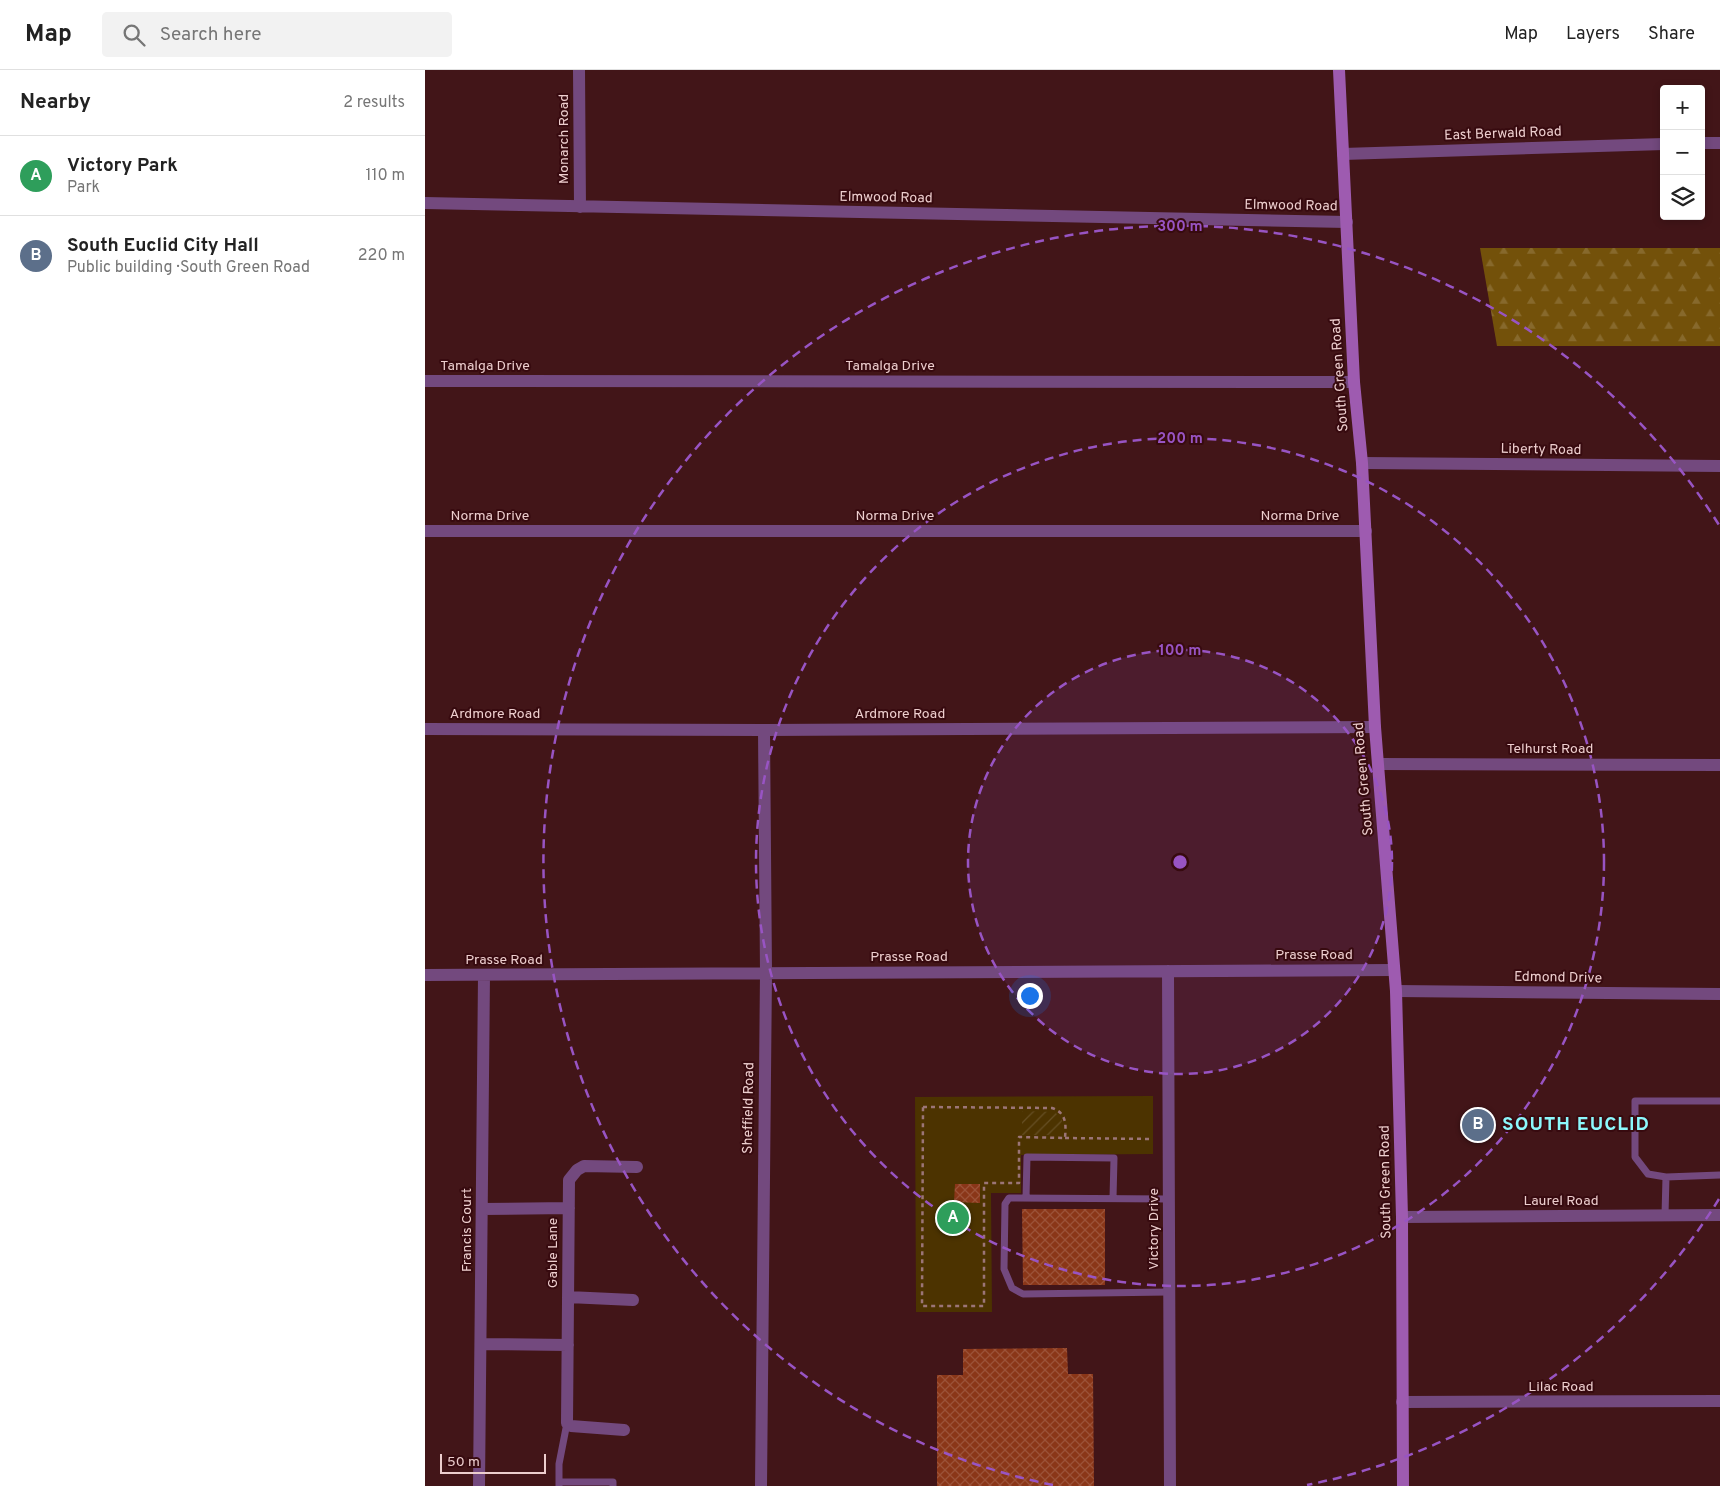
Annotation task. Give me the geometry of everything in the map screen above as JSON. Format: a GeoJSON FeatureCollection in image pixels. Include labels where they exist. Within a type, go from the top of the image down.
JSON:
{"type":"FeatureCollection","features":[{"type":"Feature","properties":{"kind":"main road","name":"South Green Road"},"geometry":{"type":"LineString","coordinates":[[1339,70],[1354,382],[1362,463],[1375,727],[1396,991],[1402,1217],[1403,1486]]}},
{"type":"Feature","properties":{"kind":"street","name":"Monarch Road"},"geometry":{"type":"LineString","coordinates":[[579,70],[580,207]]}},
{"type":"Feature","properties":{"kind":"street"},"geometry":{"type":"LineString","coordinates":[[1705,143],[1720,143]]}},
{"type":"Feature","properties":{"kind":"street","name":"East Berwald Road"},"geometry":{"type":"LineString","coordinates":[[1343,154],[1660,144]]}},
{"type":"Feature","properties":{"kind":"street","name":"Elmwood Road"},"geometry":{"type":"LineString","coordinates":[[425,203],[1347,222]]}},
{"type":"Feature","properties":{"kind":"street","name":"Tamalga Drive"},"geometry":{"type":"LineString","coordinates":[[425,381],[1354,382]]}},
{"type":"Feature","properties":{"kind":"street","name":"Liberty Road"},"geometry":{"type":"LineString","coordinates":[[1362,463],[1720,466]]}},
{"type":"Feature","properties":{"kind":"street","name":"Norma Drive"},"geometry":{"type":"LineString","coordinates":[[425,531],[1366,530]]}},
{"type":"Feature","properties":{"kind":"street","name":"Ardmore Road"},"geometry":{"type":"LineString","coordinates":[[425,729],[765,730],[1375,727]]}},
{"type":"Feature","properties":{"kind":"street","name":"Sheffield Road"},"geometry":{"type":"LineString","coordinates":[[761,1486],[766,973],[765,730]]}},
{"type":"Feature","properties":{"kind":"street","name":"Telhurst Road"},"geometry":{"type":"LineString","coordinates":[[1379,764],[1720,765]]}},
{"type":"Feature","properties":{"kind":"street","name":"Prasse Road"},"geometry":{"type":"LineString","coordinates":[[425,975],[1393,970]]}},
{"type":"Feature","properties":{"kind":"street","name":"Victory Drive"},"geometry":{"type":"LineString","coordinates":[[1168,971],[1170,1486]]}},
{"type":"Feature","properties":{"kind":"street","name":"Francis Court"},"geometry":{"type":"LineString","coordinates":[[479,1486],[483,975]]}},
{"type":"Feature","properties":{"kind":"street","name":"Edmond Drive"},"geometry":{"type":"LineString","coordinates":[[1396,991],[1720,994]]}},
{"type":"Feature","properties":{"kind":"street","name":"Gable Lane"},"geometry":{"type":"LineString","coordinates":[[567,1423],[569,1180],[583,1166],[637,1167]]}},
{"type":"Feature","properties":{"kind":"street","name":"Gable Lane"},"geometry":{"type":"LineString","coordinates":[[482,1209],[569,1208]]}},
{"type":"Feature","properties":{"kind":"street","name":"Laurel Road"},"geometry":{"type":"LineString","coordinates":[[1402,1217],[1720,1215]]}},
{"type":"Feature","properties":{"kind":"street","name":"Gable Lane"},"geometry":{"type":"LineString","coordinates":[[568,1297],[633,1300]]}},
{"type":"Feature","properties":{"kind":"street"},"geometry":{"type":"LineString","coordinates":[[481,1344],[568,1345]]}},
{"type":"Feature","properties":{"kind":"street","name":"Lilac Road"},"geometry":{"type":"LineString","coordinates":[[1402,1402],[1720,1401]]}},
{"type":"Feature","properties":{"kind":"street"},"geometry":{"type":"LineString","coordinates":[[567,1423],[571,1426],[624,1430]]}},
{"type":"Feature","properties":{"kind":"lane"},"geometry":{"type":"LineString","coordinates":[[1720,1101],[1635,1101],[1635,1157],[1648,1174],[1667,1177],[1720,1174]]}},
{"type":"Feature","properties":{"kind":"lane"},"geometry":{"type":"LineString","coordinates":[[1026,1198],[1027,1157],[1114,1158],[1113,1198]]}},
{"type":"Feature","properties":{"kind":"lane"},"geometry":{"type":"LineString","coordinates":[[1665,1216],[1667,1177]]}},
{"type":"Feature","properties":{"kind":"lane"},"geometry":{"type":"LineString","coordinates":[[1169,1199],[1009,1198],[1005,1204],[1004,1269],[1011,1288],[1023,1294],[1169,1292]]}},
{"type":"Feature","properties":{"kind":"lane"},"geometry":{"type":"LineString","coordinates":[[567,1423],[559,1464],[559,1484],[613,1482],[613,1486]]}},
{"type":"Feature","properties":{"kind":"path"},"geometry":{"type":"LineString","coordinates":[[1065,1138],[1063,1114],[1052,1108],[923,1107],[922,1306],[985,1306],[984,1183],[1019,1183],[1019,1138],[1153,1139]]}},
{"type":"Feature","properties":{"kind":"green space"},"geometry":{"type":"Polygon","coordinates":[[[1480,248],[1720,248],[1720,346],[1497,346],[1480,248]]]}},
{"type":"Feature","properties":{"kind":"shaded area"},"geometry":{"type":"Polygon","coordinates":[[[1153,1096],[1153,1154],[1021,1155],[1021,1193],[991,1193],[992,1312],[916,1312],[915,1097],[1153,1096]]]}},
{"type":"Feature","properties":{"kind":"shaded area"},"geometry":{"type":"Polygon","coordinates":[[[1022,1111],[1055,1112],[1062,1120],[1061,1128],[1057,1135],[1022,1135],[1022,1111]]]}},
{"type":"Feature","properties":{"kind":"building"},"geometry":{"type":"Polygon","coordinates":[[[955,1184],[980,1184],[980,1203],[954,1202],[955,1184]]]}},
{"type":"Feature","properties":{"kind":"building"},"geometry":{"type":"Polygon","coordinates":[[[1022,1209],[1105,1209],[1105,1285],[1023,1285],[1022,1209]]]}},
{"type":"Feature","properties":{"kind":"building"},"geometry":{"type":"Polygon","coordinates":[[[1067,1348],[1068,1374],[1093,1374],[1094,1486],[937,1486],[937,1375],[963,1375],[963,1349],[1067,1348]]]}},
{"type":"Feature","properties":{"kind":"place","name":"South Euclid City Hall"},"geometry":{"type":"Point","coordinates":[1478,1125]}},
{"type":"Feature","properties":{"kind":"place","name":"Victory Park"},"geometry":{"type":"Point","coordinates":[953,1218]}},
{"type":"Feature","properties":{"kind":"district","name":"SOUTH EUCLID"},"geometry":{"type":"Point","coordinates":[1576,1125]}}]}
